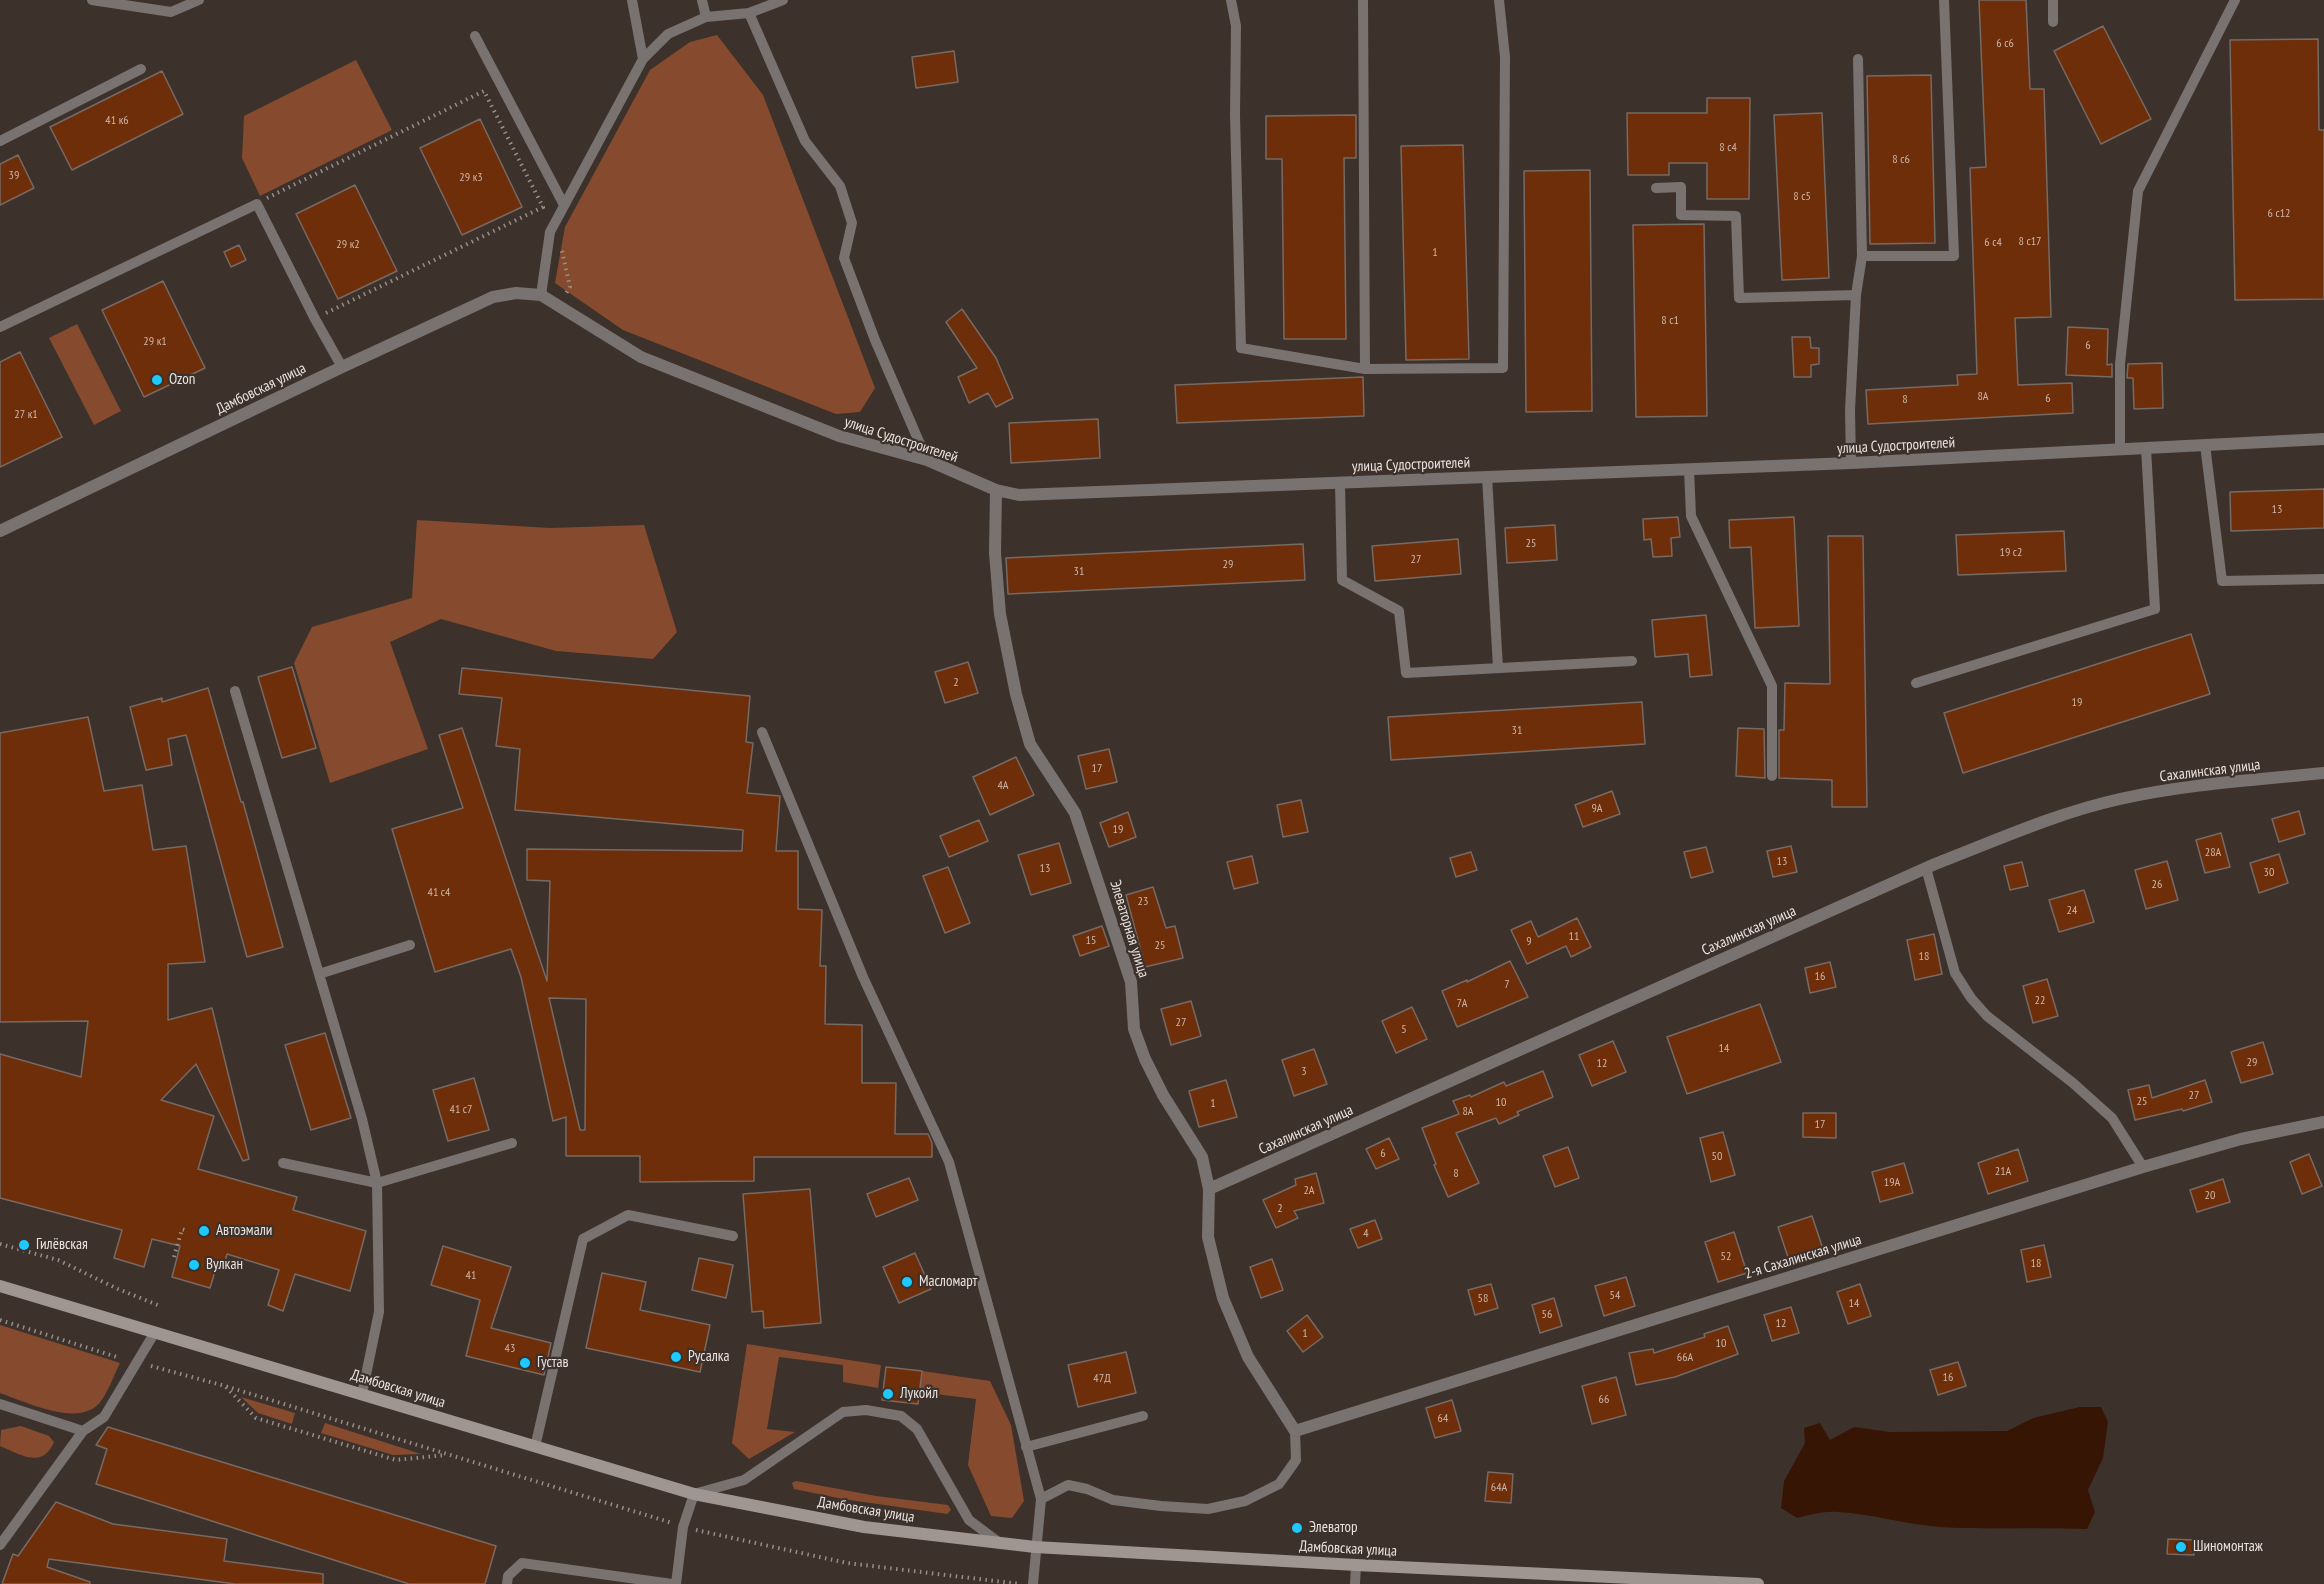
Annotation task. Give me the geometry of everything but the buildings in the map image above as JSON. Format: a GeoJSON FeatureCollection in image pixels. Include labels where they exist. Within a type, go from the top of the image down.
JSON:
{"type":"FeatureCollection","features":[{"type":"Feature","properties":{"kind":"main road","name":"Дамбовская улица"},"geometry":{"type":"LineString","coordinates":[[0,1286],[694,1494],[864,1527],[1035,1547],[1758,1584]]}},
{"type":"Feature","properties":{"kind":"street","name":"Дамбовская улица"},"geometry":{"type":"LineString","coordinates":[[0,531],[493,297],[516,293],[541,295]]}},
{"type":"Feature","properties":{"kind":"street","name":"улица Судостроителей"},"geometry":{"type":"LineString","coordinates":[[541,295],[641,357],[839,436],[927,460],[996,490],[1019,495],[1689,470],[2324,439]]}},
{"type":"Feature","properties":{"kind":"street","name":"Элеваторная улица"},"geometry":{"type":"LineString","coordinates":[[996,490],[995,553],[1000,614],[1016,694],[1030,744],[1075,813],[1131,982],[1134,1029],[1145,1059],[1163,1095],[1202,1157],[1209,1190],[1208,1237],[1223,1298],[1248,1357],[1295,1431]]}},
{"type":"Feature","properties":{"kind":"street","name":"Сахалинская улица"},"geometry":{"type":"LineString","coordinates":[[1209,1190],[1926,868],[2046,821],[2120,799],[2200,786],[2324,773]]}},
{"type":"Feature","properties":{"kind":"street","name":"2-я Сахалинская улица"},"geometry":{"type":"LineString","coordinates":[[1295,1431],[2143,1167],[2241,1139],[2324,1122]]}},
{"type":"Feature","properties":{"kind":"lane"},"geometry":{"type":"LineString","coordinates":[[92,0],[171,12],[199,0]]}},
{"type":"Feature","properties":{"kind":"lane"},"geometry":{"type":"LineString","coordinates":[[632,0],[643,59]]}},
{"type":"Feature","properties":{"kind":"lane"},"geometry":{"type":"LineString","coordinates":[[702,0],[706,17]]}},
{"type":"Feature","properties":{"kind":"lane"},"geometry":{"type":"LineString","coordinates":[[541,295],[550,232],[643,59],[668,34],[706,17],[749,14],[783,0]]}},
{"type":"Feature","properties":{"kind":"lane"},"geometry":{"type":"LineString","coordinates":[[1232,0],[1236,26],[1235,127],[1241,348],[1365,369],[1503,368],[1504,57],[1499,0]]}},
{"type":"Feature","properties":{"kind":"lane"},"geometry":{"type":"LineString","coordinates":[[1363,0],[1365,369]]}},
{"type":"Feature","properties":{"kind":"lane"},"geometry":{"type":"LineString","coordinates":[[1862,256],[1954,256],[1944,0]]}},
{"type":"Feature","properties":{"kind":"lane"},"geometry":{"type":"LineString","coordinates":[[2053,0],[2053,22]]}},
{"type":"Feature","properties":{"kind":"lane"},"geometry":{"type":"LineString","coordinates":[[2120,449],[2120,364],[2138,191],[2235,0]]}},
{"type":"Feature","properties":{"kind":"lane"},"geometry":{"type":"LineString","coordinates":[[749,14],[805,141],[840,186],[852,223],[844,258],[875,340],[927,460]]}},
{"type":"Feature","properties":{"kind":"lane"},"geometry":{"type":"LineString","coordinates":[[475,36],[564,205]]}},
{"type":"Feature","properties":{"kind":"lane"},"geometry":{"type":"LineString","coordinates":[[1851,463],[1850,410],[1856,295],[1862,256],[1858,59]]}},
{"type":"Feature","properties":{"kind":"lane"},"geometry":{"type":"LineString","coordinates":[[0,141],[141,69]]}},
{"type":"Feature","properties":{"kind":"lane"},"geometry":{"type":"LineString","coordinates":[[1656,188],[1681,187],[1681,215],[1736,216],[1740,298],[1856,295]]}},
{"type":"Feature","properties":{"kind":"lane"},"geometry":{"type":"LineString","coordinates":[[0,327],[257,204],[342,367]]}},
{"type":"Feature","properties":{"kind":"lane"},"geometry":{"type":"LineString","coordinates":[[2205,445],[2222,581],[2324,579]]}},
{"type":"Feature","properties":{"kind":"lane"},"geometry":{"type":"LineString","coordinates":[[1917,683],[2154,609],[2146,448]]}},
{"type":"Feature","properties":{"kind":"lane"},"geometry":{"type":"LineString","coordinates":[[1689,470],[1692,516],[1772,686],[1772,776]]}},
{"type":"Feature","properties":{"kind":"lane"},"geometry":{"type":"LineString","coordinates":[[1487,477],[1498,668]]}},
{"type":"Feature","properties":{"kind":"lane"},"geometry":{"type":"LineString","coordinates":[[1340,483],[1342,580],[1399,611],[1406,673],[1632,661]]}},
{"type":"Feature","properties":{"kind":"lane"},"geometry":{"type":"LineString","coordinates":[[235,691],[362,1119],[378,1183],[380,1312],[362,1394]]}},
{"type":"Feature","properties":{"kind":"lane"},"geometry":{"type":"LineString","coordinates":[[762,732],[863,977],[950,1162],[1041,1499],[1033,1584]]}},
{"type":"Feature","properties":{"kind":"lane"},"geometry":{"type":"LineString","coordinates":[[1926,868],[1955,973],[1971,998],[1987,1016],[2073,1083],[2112,1118],[2143,1167]]}},
{"type":"Feature","properties":{"kind":"lane"},"geometry":{"type":"LineString","coordinates":[[319,974],[410,945]]}},
{"type":"Feature","properties":{"kind":"lane"},"geometry":{"type":"LineString","coordinates":[[283,1163],[378,1183],[512,1143]]}},
{"type":"Feature","properties":{"kind":"lane"},"geometry":{"type":"LineString","coordinates":[[535,1447],[583,1239],[628,1215],[733,1236]]}},
{"type":"Feature","properties":{"kind":"lane"},"geometry":{"type":"LineString","coordinates":[[0,1545],[83,1431],[104,1417],[155,1332]]}},
{"type":"Feature","properties":{"kind":"lane"},"geometry":{"type":"LineString","coordinates":[[0,1404],[83,1431]]}},
{"type":"Feature","properties":{"kind":"lane"},"geometry":{"type":"LineString","coordinates":[[507,1584],[508,1576],[522,1563],[674,1584],[683,1527],[694,1494],[744,1480],[843,1412],[866,1410],[901,1416],[917,1429],[969,1520],[1001,1544]]}},
{"type":"Feature","properties":{"kind":"lane"},"geometry":{"type":"LineString","coordinates":[[1026,1447],[1143,1416]]}},
{"type":"Feature","properties":{"kind":"lane"},"geometry":{"type":"LineString","coordinates":[[1041,1499],[1068,1485],[1087,1489],[1113,1500],[1173,1507],[1208,1509],[1245,1501],[1279,1484],[1296,1460],[1295,1431]]}},
{"type":"Feature","properties":{"kind":"lane"},"geometry":{"type":"LineString","coordinates":[[1355,1584],[1356,1565]]}},
{"type":"Feature","properties":{"kind":"path"},"geometry":{"type":"LineString","coordinates":[[257,204],[484,91],[538,196],[543,207],[315,319]]}},
{"type":"Feature","properties":{"kind":"path"},"geometry":{"type":"LineString","coordinates":[[174,1257],[182,1229],[185,1230]]}},
{"type":"Feature","properties":{"kind":"path"},"geometry":{"type":"LineString","coordinates":[[0,1244],[58,1260],[160,1306]]}},
{"type":"Feature","properties":{"kind":"path"},"geometry":{"type":"LineString","coordinates":[[0,1320],[120,1358]]}},
{"type":"Feature","properties":{"kind":"path"},"geometry":{"type":"LineString","coordinates":[[151,1366],[225,1386],[683,1527],[847,1563],[1021,1584]]}},
{"type":"Feature","properties":{"kind":"path"},"geometry":{"type":"LineString","coordinates":[[225,1386],[256,1418],[396,1460],[447,1454]]}},
{"type":"Feature","properties":{"kind":"shaded area"},"geometry":{"type":"Polygon","coordinates":[[[717,35],[763,95],[875,388],[860,412],[836,414],[623,330],[555,283],[565,227],[650,70],[690,42],[717,35]]]}},
{"type":"Feature","properties":{"kind":"shaded area"},"geometry":{"type":"Polygon","coordinates":[[[356,60],[392,130],[260,196],[242,158],[244,116],[356,60]]]}},
{"type":"Feature","properties":{"kind":"shaded area"},"geometry":{"type":"Polygon","coordinates":[[[77,324],[121,411],[94,425],[49,338],[77,324]]]}},
{"type":"Feature","properties":{"kind":"shaded area"},"geometry":{"type":"Polygon","coordinates":[[[417,520],[550,528],[644,525],[677,632],[653,659],[556,651],[441,619],[390,642],[428,749],[330,783],[294,663],[312,627],[412,598],[417,520]]]}},
{"type":"Feature","properties":{"kind":"shaded area"},"geometry":{"type":"Polygon","coordinates":[[[0,1325],[120,1363],[101,1401],[92,1409],[80,1413],[67,1413],[38,1407],[0,1393],[0,1325]]]}},
{"type":"Feature","properties":{"kind":"shaded area"},"geometry":{"type":"Polygon","coordinates":[[[747,1344],[881,1365],[878,1388],[843,1382],[843,1365],[779,1357],[767,1429],[795,1432],[749,1459],[732,1443],[747,1344]]]}},
{"type":"Feature","properties":{"kind":"shaded area"},"geometry":{"type":"Polygon","coordinates":[[[922,1371],[990,1381],[1011,1425],[1024,1501],[1012,1518],[991,1516],[968,1465],[976,1399],[919,1392],[922,1371]]]}},
{"type":"Feature","properties":{"kind":"shaded area"},"geometry":{"type":"Polygon","coordinates":[[[241,1397],[295,1413],[292,1424],[258,1413],[241,1397]]]}},
{"type":"Feature","properties":{"kind":"shaded area"},"geometry":{"type":"Polygon","coordinates":[[[2080,1407],[2101,1407],[2108,1422],[2103,1458],[2088,1490],[2095,1512],[2087,1529],[1939,1527],[1838,1512],[1797,1518],[1781,1508],[1784,1481],[1805,1443],[1804,1428],[1820,1423],[1830,1440],[1854,1427],[1890,1432],[2007,1431],[2033,1418],[2080,1407]]]}},
{"type":"Feature","properties":{"kind":"shaded area"},"geometry":{"type":"Polygon","coordinates":[[[325,1423],[421,1454],[393,1455],[321,1433],[325,1423]]]}},
{"type":"Feature","properties":{"kind":"shaded area"},"geometry":{"type":"Polygon","coordinates":[[[21,1426],[49,1436],[54,1442],[49,1451],[43,1456],[30,1458],[0,1446],[1,1430],[21,1426]]]}},
{"type":"Feature","properties":{"kind":"shaded area"},"geometry":{"type":"Polygon","coordinates":[[[796,1481],[876,1496],[948,1505],[951,1510],[947,1514],[843,1499],[794,1489],[792,1483],[796,1481]]]}},
{"type":"Feature","properties":{"kind":"place","name":"Ozon"},"geometry":{"type":"Point","coordinates":[157,380]}},
{"type":"Feature","properties":{"kind":"place","name":"Автоэмали"},"geometry":{"type":"Point","coordinates":[204,1231]}},
{"type":"Feature","properties":{"kind":"place","name":"Гилёвская"},"geometry":{"type":"Point","coordinates":[24,1245]}},
{"type":"Feature","properties":{"kind":"place","name":"Вулкан"},"geometry":{"type":"Point","coordinates":[194,1265]}},
{"type":"Feature","properties":{"kind":"place","name":"Масломарт"},"geometry":{"type":"Point","coordinates":[907,1282]}},
{"type":"Feature","properties":{"kind":"place","name":"Русалка"},"geometry":{"type":"Point","coordinates":[676,1357]}},
{"type":"Feature","properties":{"kind":"place","name":"Густав"},"geometry":{"type":"Point","coordinates":[525,1363]}},
{"type":"Feature","properties":{"kind":"place","name":"Лукойл"},"geometry":{"type":"Point","coordinates":[888,1394]}},
{"type":"Feature","properties":{"kind":"place","name":"Элеватор"},"geometry":{"type":"Point","coordinates":[1297,1528]}},
{"type":"Feature","properties":{"kind":"place","name":"Шиномонтаж"},"geometry":{"type":"Point","coordinates":[2181,1547]}}]}
